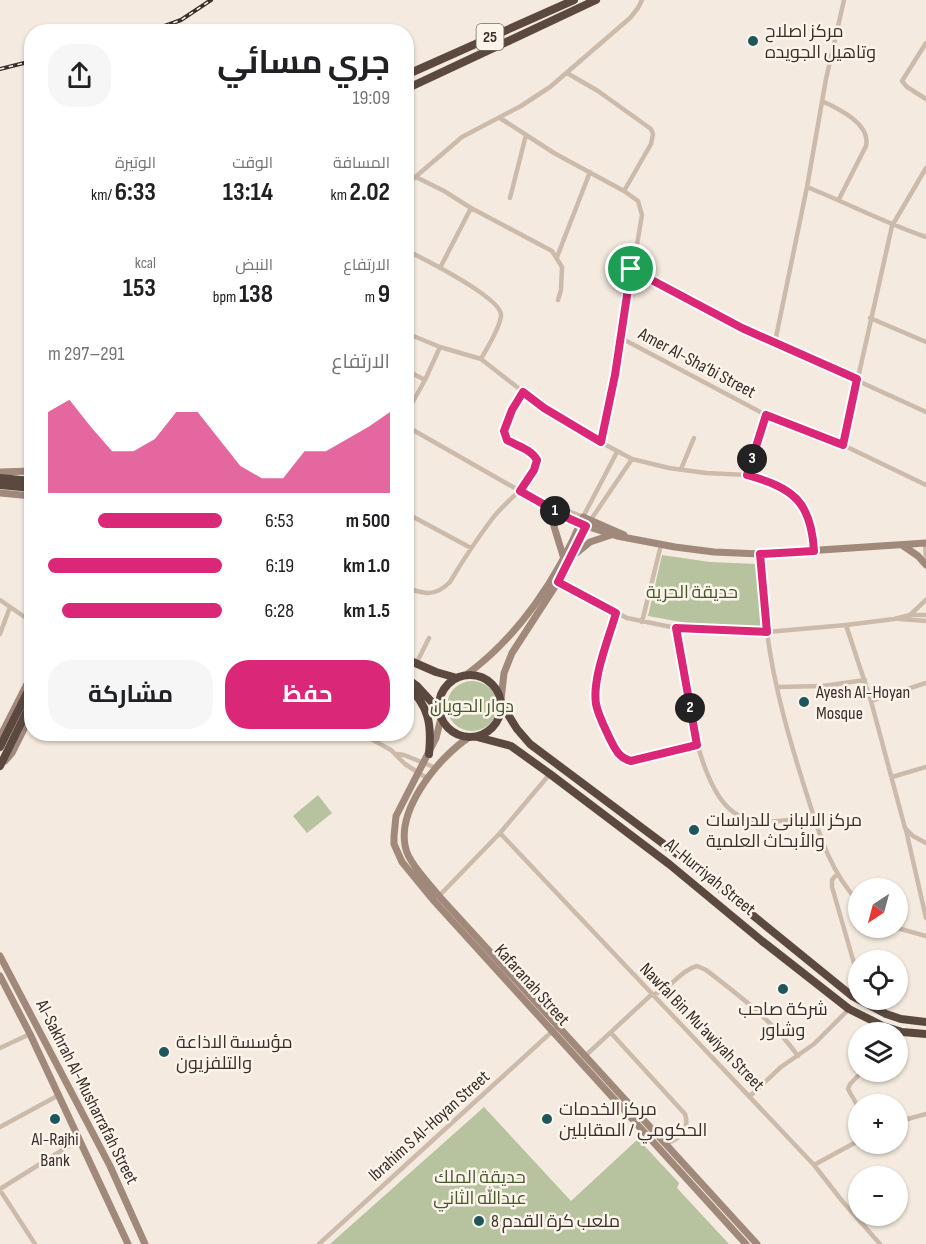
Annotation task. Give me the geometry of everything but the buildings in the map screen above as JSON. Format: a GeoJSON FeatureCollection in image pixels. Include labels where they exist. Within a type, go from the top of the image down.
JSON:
{"type":"FeatureCollection","features":[{"type":"Feature","properties":{"kind":"highway","name":"25"},"geometry":{"type":"LineString","coordinates":[[414,85],[596,0]]}},
{"type":"Feature","properties":{"kind":"highway","name":"25"},"geometry":{"type":"LineString","coordinates":[[414,71],[555,3],[568,1]]}},
{"type":"Feature","properties":{"kind":"highway"},"geometry":{"type":"LineString","coordinates":[[0,478],[24,480]]}},
{"type":"Feature","properties":{"kind":"highway"},"geometry":{"type":"LineString","coordinates":[[0,484],[24,488]]}},
{"type":"Feature","properties":{"kind":"highway"},"geometry":{"type":"LineString","coordinates":[[416,664],[457,678]]}},
{"type":"Feature","properties":{"kind":"highway"},"geometry":{"type":"LineString","coordinates":[[414,684],[452,732],[473,738],[492,729],[498,722],[502,703],[497,689],[486,679],[466,675],[457,678],[445,687],[441,694],[440,714]]}},
{"type":"Feature","properties":{"kind":"highway"},"geometry":{"type":"LineString","coordinates":[[414,693],[421,701],[430,724],[429,754]]}},
{"type":"Feature","properties":{"kind":"highway"},"geometry":{"type":"LineString","coordinates":[[0,747],[24,699]]}},
{"type":"Feature","properties":{"kind":"highway","name":"Al-Hurriyah Street"},"geometry":{"type":"LineString","coordinates":[[502,703],[517,729],[530,744],[681,857],[833,982],[848,991]]}},
{"type":"Feature","properties":{"kind":"highway"},"geometry":{"type":"LineString","coordinates":[[0,765],[24,717]]}},
{"type":"Feature","properties":{"kind":"highway","name":"Al-Hurriyah Street"},"geometry":{"type":"LineString","coordinates":[[473,738],[511,746],[550,774],[669,864],[848,1008]]}},
{"type":"Feature","properties":{"kind":"highway","name":"Al-Hurriyah Street"},"geometry":{"type":"LineString","coordinates":[[851,1010],[874,1022]]}},
{"type":"Feature","properties":{"kind":"highway","name":"Al-Hurriyah Street"},"geometry":{"type":"LineString","coordinates":[[883,1010],[901,1019],[926,1022]]}},
{"type":"Feature","properties":{"kind":"highway","name":"Al-Hurriyah Street"},"geometry":{"type":"LineString","coordinates":[[908,1033],[926,1035]]}},
{"type":"Feature","properties":{"kind":"street"},"geometry":{"type":"LineString","coordinates":[[558,300],[563,274],[562,267],[557,257],[546,246],[416,177],[462,137],[521,106],[567,73],[630,18],[642,0]]}},
{"type":"Feature","properties":{"kind":"street"},"geometry":{"type":"LineString","coordinates":[[776,342],[822,101],[844,0]]}},
{"type":"Feature","properties":{"kind":"street"},"geometry":{"type":"LineString","coordinates":[[568,1],[573,11]]}},
{"type":"Feature","properties":{"kind":"street"},"geometry":{"type":"LineString","coordinates":[[555,3],[562,16]]}},
{"type":"Feature","properties":{"kind":"street"},"geometry":{"type":"LineString","coordinates":[[926,43],[902,81],[926,99]]}},
{"type":"Feature","properties":{"kind":"street"},"geometry":{"type":"LineString","coordinates":[[567,73],[598,91],[651,129],[653,134],[651,144],[624,191]]}},
{"type":"Feature","properties":{"kind":"street"},"geometry":{"type":"LineString","coordinates":[[822,101],[864,128],[868,138],[838,199]]}},
{"type":"Feature","properties":{"kind":"street"},"geometry":{"type":"LineString","coordinates":[[500,118],[638,201],[642,215],[601,442]]}},
{"type":"Feature","properties":{"kind":"street"},"geometry":{"type":"LineString","coordinates":[[510,198],[526,135]]}},
{"type":"Feature","properties":{"kind":"street"},"geometry":{"type":"LineString","coordinates":[[843,445],[892,226],[926,168]]}},
{"type":"Feature","properties":{"kind":"street"},"geometry":{"type":"LineString","coordinates":[[557,257],[590,172]]}},
{"type":"Feature","properties":{"kind":"street"},"geometry":{"type":"LineString","coordinates":[[807,187],[838,199],[892,226],[926,237]]}},
{"type":"Feature","properties":{"kind":"street"},"geometry":{"type":"LineString","coordinates":[[440,268],[471,208]]}},
{"type":"Feature","properties":{"kind":"street"},"geometry":{"type":"LineString","coordinates":[[414,254],[492,301],[500,310],[502,315],[496,331],[481,359]]}},
{"type":"Feature","properties":{"kind":"street"},"geometry":{"type":"LineString","coordinates":[[631,269],[742,328],[926,412]]}},
{"type":"Feature","properties":{"kind":"street"},"geometry":{"type":"LineString","coordinates":[[870,318],[926,342]]}},
{"type":"Feature","properties":{"kind":"street"},"geometry":{"type":"LineString","coordinates":[[414,336],[481,359],[558,417],[632,459],[669,468],[747,475],[764,480],[795,496],[808,516],[813,531],[814,551]]}},
{"type":"Feature","properties":{"kind":"street","name":"Amer Al-Sha‘bi Street"},"geometry":{"type":"LineString","coordinates":[[621,338],[766,415],[843,445],[926,485]]}},
{"type":"Feature","properties":{"kind":"street"},"geometry":{"type":"LineString","coordinates":[[414,400],[440,347]]}},
{"type":"Feature","properties":{"kind":"street"},"geometry":{"type":"LineString","coordinates":[[414,374],[425,380]]}},
{"type":"Feature","properties":{"kind":"street"},"geometry":{"type":"LineString","coordinates":[[414,590],[427,593],[442,590],[450,582],[471,548],[504,505],[520,491],[534,470],[537,460],[535,456],[507,440],[504,431],[512,410],[523,392]]}},
{"type":"Feature","properties":{"kind":"street"},"geometry":{"type":"LineString","coordinates":[[747,475],[766,415]]}},
{"type":"Feature","properties":{"kind":"street"},"geometry":{"type":"LineString","coordinates":[[414,431],[520,491],[552,503],[585,522],[617,531],[628,538]]}},
{"type":"Feature","properties":{"kind":"street"},"geometry":{"type":"LineString","coordinates":[[681,469],[694,438]]}},
{"type":"Feature","properties":{"kind":"street"},"geometry":{"type":"LineString","coordinates":[[502,703],[504,673],[512,652],[558,582],[617,452]]}},
{"type":"Feature","properties":{"kind":"street"},"geometry":{"type":"LineString","coordinates":[[585,522],[632,459]]}},
{"type":"Feature","properties":{"kind":"street"},"geometry":{"type":"LineString","coordinates":[[0,472],[24,472]]}},
{"type":"Feature","properties":{"kind":"street"},"geometry":{"type":"LineString","coordinates":[[0,493],[24,495]]}},
{"type":"Feature","properties":{"kind":"street"},"geometry":{"type":"LineString","coordinates":[[535,498],[612,535],[661,545],[714,552],[760,554],[925,543],[926,566]]}},
{"type":"Feature","properties":{"kind":"street"},"geometry":{"type":"LineString","coordinates":[[542,503],[568,558]]}},
{"type":"Feature","properties":{"kind":"street"},"geometry":{"type":"LineString","coordinates":[[414,517],[471,548]]}},
{"type":"Feature","properties":{"kind":"street"},"geometry":{"type":"LineString","coordinates":[[466,675],[490,657],[510,636],[568,558],[595,540],[612,535]]}},
{"type":"Feature","properties":{"kind":"street"},"geometry":{"type":"LineString","coordinates":[[642,622],[661,545]]}},
{"type":"Feature","properties":{"kind":"street"},"geometry":{"type":"LineString","coordinates":[[902,545],[918,556],[926,566]]}},
{"type":"Feature","properties":{"kind":"street"},"geometry":{"type":"LineString","coordinates":[[760,554],[767,632],[777,687],[794,754],[813,816],[837,874],[848,888]]}},
{"type":"Feature","properties":{"kind":"street"},"geometry":{"type":"LineString","coordinates":[[558,582],[616,613],[642,622],[676,628],[767,632],[846,625],[909,615],[926,615]]}},
{"type":"Feature","properties":{"kind":"street"},"geometry":{"type":"LineString","coordinates":[[0,600],[24,617]]}},
{"type":"Feature","properties":{"kind":"street"},"geometry":{"type":"LineString","coordinates":[[909,615],[926,600]]}},
{"type":"Feature","properties":{"kind":"street"},"geometry":{"type":"LineString","coordinates":[[0,634],[10,607]]}},
{"type":"Feature","properties":{"kind":"street"},"geometry":{"type":"LineString","coordinates":[[616,613],[597,681],[596,704],[612,744],[624,759],[640,760],[697,745]]}},
{"type":"Feature","properties":{"kind":"street"},"geometry":{"type":"LineString","coordinates":[[894,619],[926,621]]}},
{"type":"Feature","properties":{"kind":"street"},"geometry":{"type":"LineString","coordinates":[[846,625],[865,680],[892,777],[926,918]]}},
{"type":"Feature","properties":{"kind":"street"},"geometry":{"type":"LineString","coordinates":[[676,628],[697,745],[714,790],[722,802],[739,816],[761,822],[813,816]]}},
{"type":"Feature","properties":{"kind":"street"},"geometry":{"type":"LineString","coordinates":[[416,664],[429,638]]}},
{"type":"Feature","properties":{"kind":"street"},"geometry":{"type":"LineString","coordinates":[[777,687],[823,686],[865,680]]}},
{"type":"Feature","properties":{"kind":"street"},"geometry":{"type":"LineString","coordinates":[[871,701],[926,683]]}},
{"type":"Feature","properties":{"kind":"street"},"geometry":{"type":"LineString","coordinates":[[0,737],[24,690]]}},
{"type":"Feature","properties":{"kind":"street","name":"Kafaranah Street"},"geometry":{"type":"LineString","coordinates":[[440,714],[436,738],[396,816],[394,844],[402,862],[757,1244]]}},
{"type":"Feature","properties":{"kind":"street"},"geometry":{"type":"LineString","coordinates":[[0,765],[12,753],[24,729]]}},
{"type":"Feature","properties":{"kind":"street","name":"Kafaranah Street"},"geometry":{"type":"LineString","coordinates":[[437,898],[414,866],[404,836],[410,812],[428,779],[456,747],[473,738]]}},
{"type":"Feature","properties":{"kind":"street"},"geometry":{"type":"LineString","coordinates":[[375,741],[396,753],[404,754],[436,768]]}},
{"type":"Feature","properties":{"kind":"street"},"geometry":{"type":"LineString","coordinates":[[396,753],[402,761],[428,779]]}},
{"type":"Feature","properties":{"kind":"street"},"geometry":{"type":"LineString","coordinates":[[892,777],[926,767]]}},
{"type":"Feature","properties":{"kind":"street"},"geometry":{"type":"LineString","coordinates":[[437,898],[500,834],[550,774]]}},
{"type":"Feature","properties":{"kind":"street"},"geometry":{"type":"LineString","coordinates":[[905,828],[913,836],[926,843]]}},
{"type":"Feature","properties":{"kind":"street","name":"Nawfal Bin Mu'awiyah Street"},"geometry":{"type":"LineString","coordinates":[[500,834],[814,1165],[880,1244]]}},
{"type":"Feature","properties":{"kind":"street"},"geometry":{"type":"LineString","coordinates":[[837,874],[832,880],[832,887],[850,950]]}},
{"type":"Feature","properties":{"kind":"street"},"geometry":{"type":"LineString","coordinates":[[908,931],[926,936]]}},
{"type":"Feature","properties":{"kind":"street","name":"Al-Sakhrah Al-Musharrafah Street"},"geometry":{"type":"LineString","coordinates":[[0,956],[110,1166],[145,1244]]}},
{"type":"Feature","properties":{"kind":"street"},"geometry":{"type":"LineString","coordinates":[[583,1059],[651,994],[663,991],[687,969],[697,966],[745,1001],[773,1026],[798,1056]]}},
{"type":"Feature","properties":{"kind":"street","name":"Al-Sakhrah Al-Musharrafah Street"},"geometry":{"type":"LineString","coordinates":[[0,976],[30,1034],[128,1244]]}},
{"type":"Feature","properties":{"kind":"street"},"geometry":{"type":"LineString","coordinates":[[750,1096],[781,1067],[813,1044],[848,1010]]}},
{"type":"Feature","properties":{"kind":"street","name":"Ibrahim S Al-Hoyan Street"},"geometry":{"type":"LineString","coordinates":[[318,1244],[555,1029]]}},
{"type":"Feature","properties":{"kind":"street"},"geometry":{"type":"LineString","coordinates":[[611,1033],[685,1114],[688,1123],[685,1130],[677,1140],[666,1144]]}},
{"type":"Feature","properties":{"kind":"street"},"geometry":{"type":"LineString","coordinates":[[0,1048],[30,1034]]}},
{"type":"Feature","properties":{"kind":"street","name":"Kafaranah Street"},"geometry":{"type":"LineString","coordinates":[[583,1059],[746,1244]]}},
{"type":"Feature","properties":{"kind":"street"},"geometry":{"type":"LineString","coordinates":[[0,1127],[59,1095]]}},
{"type":"Feature","properties":{"kind":"street"},"geometry":{"type":"LineString","coordinates":[[908,1119],[926,1114]]}},
{"type":"Feature","properties":{"kind":"street"},"geometry":{"type":"LineString","coordinates":[[35,1244],[0,1190],[80,1139]]}},
{"type":"Feature","properties":{"kind":"street"},"geometry":{"type":"LineString","coordinates":[[814,1165],[848,1146]]}},
{"type":"Feature","properties":{"kind":"green space","name":"حديقة الحرية"},"geometry":{"type":"Polygon","coordinates":[[[662,555],[710,562],[757,564],[761,628],[704,626],[648,616],[662,555]]]}},
{"type":"Feature","properties":{"kind":"green space","name":"دوار الحويان"},"geometry":{"type":"Polygon","coordinates":[[[472,681],[490,688],[497,706],[490,724],[472,731],[454,724],[447,706],[454,688],[472,681]]]}},
{"type":"Feature","properties":{"kind":"green space"},"geometry":{"type":"Polygon","coordinates":[[[318,795],[332,813],[307,833],[293,816],[318,795]]]}},
{"type":"Feature","properties":{"kind":"green space","name":"حديقة الملك عبدالله الثاني"},"geometry":{"type":"Polygon","coordinates":[[[484,1107],[571,1201],[638,1139],[679,1183],[677,1188],[729,1244],[330,1244],[484,1107]]]}},
{"type":"Feature","properties":{"kind":"railway"},"geometry":{"type":"LineString","coordinates":[[170,24],[181,20],[211,0]]}},
{"type":"Feature","properties":{"kind":"railway"},"geometry":{"type":"LineString","coordinates":[[0,69],[24,63]]}},
{"type":"Feature","properties":{"kind":"place","name":"مركز اصلاح وتاهيل الجويده"},"geometry":{"type":"Point","coordinates":[753,41]}},
{"type":"Feature","properties":{"kind":"place","name":"Ayesh Al-Hoyan Mosque"},"geometry":{"type":"Point","coordinates":[804,702]}},
{"type":"Feature","properties":{"kind":"place","name":"مركز الالباني للدراسات والأبحاث العلمية"},"geometry":{"type":"Point","coordinates":[694,830]}},
{"type":"Feature","properties":{"kind":"place","name":"شركة صاحب وشاور"},"geometry":{"type":"Point","coordinates":[783,989]}},
{"type":"Feature","properties":{"kind":"place","name":"مؤسسة الاذاعة والتلفزيون"},"geometry":{"type":"Point","coordinates":[164,1052]}},
{"type":"Feature","properties":{"kind":"place","name":"Al-Rajhi Bank"},"geometry":{"type":"Point","coordinates":[55,1119]}},
{"type":"Feature","properties":{"kind":"place","name":"مركز الخدمات الحكومي / المقابلين"},"geometry":{"type":"Point","coordinates":[547,1119]}},
{"type":"Feature","properties":{"kind":"place","name":"ملعب كرة القدم 8"},"geometry":{"type":"Point","coordinates":[479,1221]}},
{"type":"Feature","properties":{"kind":"route"},"geometry":{"type":"LineString","coordinates":[[631,269],[742,328],[857,379],[843,445],[766,415],[747,475],[764,480],[795,496],[808,516],[813,531],[814,551],[760,554],[767,632],[676,628],[697,745],[631,761],[624,759],[618,753],[607,733],[596,704],[597,681],[616,613],[558,582],[586,526],[520,491],[534,470],[537,460],[525,449],[507,440],[504,431],[512,410],[523,392],[544,408],[601,442],[615,375],[631,269]]}}]}
